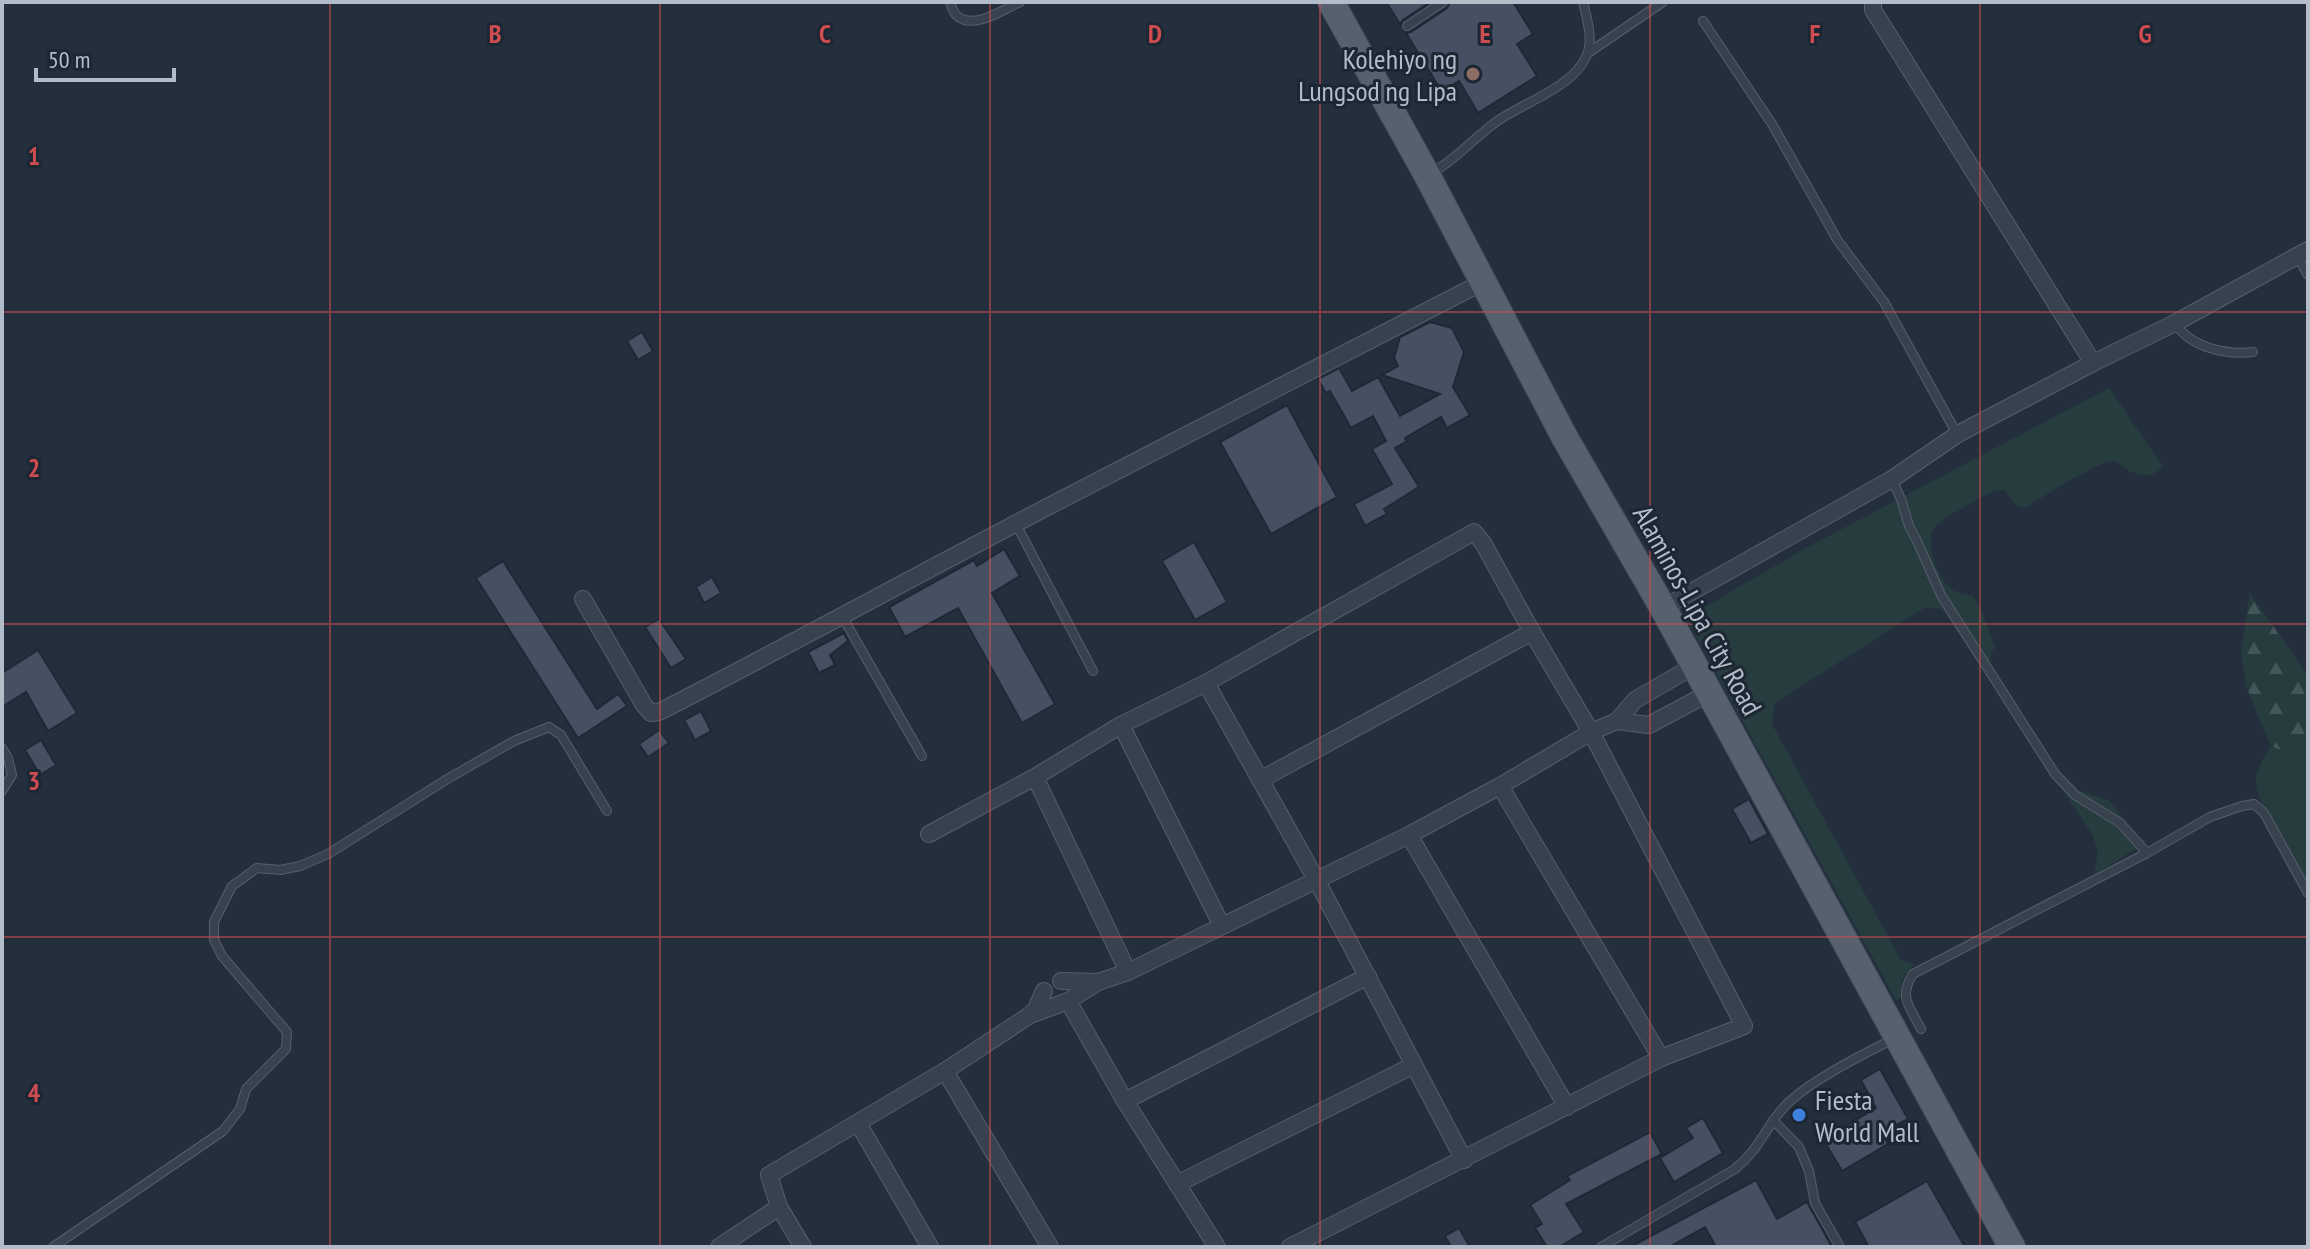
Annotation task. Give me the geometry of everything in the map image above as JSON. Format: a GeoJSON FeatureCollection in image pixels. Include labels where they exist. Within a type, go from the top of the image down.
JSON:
{"type":"FeatureCollection","features":[{"type":"Feature","properties":{"kind":"main road","name":"Alaminos-Lipa City Road"},"geometry":{"type":"LineString","coordinates":[[1331,2],[1427,175],[1565,438],[1709,693],[1909,1033],[2012,1247]]}},
{"type":"Feature","properties":{"kind":"street"},"geometry":{"type":"LineString","coordinates":[[1873,2],[1873,10],[2093,363]]}},
{"type":"Feature","properties":{"kind":"street"},"geometry":{"type":"LineString","coordinates":[[1663,608],[1892,479],[1958,434],[2175,323],[2302,253]]}},
{"type":"Feature","properties":{"kind":"street"},"geometry":{"type":"LineString","coordinates":[[583,599],[644,705],[651,713],[659,712],[1483,282]]}},
{"type":"Feature","properties":{"kind":"street"},"geometry":{"type":"LineString","coordinates":[[929,834],[1474,532],[1591,732],[1744,1026],[1661,1058],[1290,1247]]}},
{"type":"Feature","properties":{"kind":"street"},"geometry":{"type":"LineString","coordinates":[[1260,780],[1532,632]]}},
{"type":"Feature","properties":{"kind":"street"},"geometry":{"type":"LineString","coordinates":[[1030,1015],[1068,1001],[1098,982],[1128,972],[1409,835],[1591,732],[1617,721],[1635,700],[1694,666]]}},
{"type":"Feature","properties":{"kind":"street"},"geometry":{"type":"LineString","coordinates":[[1206,683],[1317,881],[1464,1160]]}},
{"type":"Feature","properties":{"kind":"street"},"geometry":{"type":"LineString","coordinates":[[1617,721],[1649,725],[1709,693]]}},
{"type":"Feature","properties":{"kind":"street"},"geometry":{"type":"LineString","coordinates":[[1121,725],[1222,926]]}},
{"type":"Feature","properties":{"kind":"street"},"geometry":{"type":"LineString","coordinates":[[1035,777],[1128,972]]}},
{"type":"Feature","properties":{"kind":"street"},"geometry":{"type":"LineString","coordinates":[[1500,786],[1661,1058]]}},
{"type":"Feature","properties":{"kind":"street"},"geometry":{"type":"LineString","coordinates":[[1409,835],[1567,1107]]}},
{"type":"Feature","properties":{"kind":"street"},"geometry":{"type":"LineString","coordinates":[[1125,1101],[1368,976]]}},
{"type":"Feature","properties":{"kind":"street"},"geometry":{"type":"LineString","coordinates":[[1061,981],[1098,982]]}},
{"type":"Feature","properties":{"kind":"street"},"geometry":{"type":"LineString","coordinates":[[803,1247],[779,1207],[769,1175],[945,1071],[1030,1015],[1044,991]]}},
{"type":"Feature","properties":{"kind":"street"},"geometry":{"type":"LineString","coordinates":[[1068,1001],[1125,1101],[1217,1247]]}},
{"type":"Feature","properties":{"kind":"street"},"geometry":{"type":"LineString","coordinates":[[1177,1184],[1414,1065]]}},
{"type":"Feature","properties":{"kind":"street"},"geometry":{"type":"LineString","coordinates":[[945,1071],[1050,1247]]}},
{"type":"Feature","properties":{"kind":"street"},"geometry":{"type":"LineString","coordinates":[[858,1123],[930,1247]]}},
{"type":"Feature","properties":{"kind":"street"},"geometry":{"type":"LineString","coordinates":[[719,1247],[779,1207]]}},
{"type":"Feature","properties":{"kind":"lane"},"geometry":{"type":"LineString","coordinates":[[950,2],[961,20],[972,21],[1020,2]]}},
{"type":"Feature","properties":{"kind":"lane"},"geometry":{"type":"LineString","coordinates":[[1407,26],[1443,2]]}},
{"type":"Feature","properties":{"kind":"lane"},"geometry":{"type":"LineString","coordinates":[[1427,175],[1447,163],[1499,120],[1571,78],[1588,53],[1590,37],[1583,2]]}},
{"type":"Feature","properties":{"kind":"lane"},"geometry":{"type":"LineString","coordinates":[[1588,53],[1663,2]]}},
{"type":"Feature","properties":{"kind":"lane"},"geometry":{"type":"LineString","coordinates":[[1703,21],[1772,124],[1838,241],[1884,302],[1958,434]]}},
{"type":"Feature","properties":{"kind":"lane"},"geometry":{"type":"LineString","coordinates":[[2302,253],[2308,275]]}},
{"type":"Feature","properties":{"kind":"lane"},"geometry":{"type":"LineString","coordinates":[[2175,323],[2182,334],[2212,349],[2235,354],[2253,352]]}},
{"type":"Feature","properties":{"kind":"lane"},"geometry":{"type":"LineString","coordinates":[[1892,479],[1909,526],[1941,595],[2055,774],[2075,795],[2120,823],[2147,853]]}},
{"type":"Feature","properties":{"kind":"lane"},"geometry":{"type":"LineString","coordinates":[[1015,524],[1093,671]]}},
{"type":"Feature","properties":{"kind":"lane"},"geometry":{"type":"LineString","coordinates":[[841,616],[922,756]]}},
{"type":"Feature","properties":{"kind":"lane"},"geometry":{"type":"LineString","coordinates":[[53,1247],[223,1131],[240,1109],[246,1089],[286,1049],[287,1032],[222,956],[214,940],[214,922],[232,886],[257,868],[280,870],[328,854],[449,778],[514,741],[549,727],[561,735],[607,811]]}},
{"type":"Feature","properties":{"kind":"lane"},"geometry":{"type":"LineString","coordinates":[[2,748],[12,775],[2,791]]}},
{"type":"Feature","properties":{"kind":"lane"},"geometry":{"type":"LineString","coordinates":[[1601,1247],[1735,1169],[1749,1158],[1773,1120],[1788,1103],[1810,1086],[1909,1033],[1905,998],[1906,986],[1913,974],[2210,817],[2254,804],[2264,813],[2308,893]]}},
{"type":"Feature","properties":{"kind":"lane"},"geometry":{"type":"LineString","coordinates":[[1773,1120],[1799,1147],[1809,1171],[1815,1203],[1840,1247]]}},
{"type":"Feature","properties":{"kind":"green space"},"geometry":{"type":"Polygon","coordinates":[[[2109,388],[2163,467],[2150,476],[2130,472],[2116,461],[2105,462],[2025,508],[2018,507],[2004,490],[1996,490],[1937,525],[1931,544],[1934,560],[1945,582],[1954,591],[1972,595],[1981,609],[1995,647],[1990,655],[1991,665],[2050,762],[2079,790],[2109,801],[2140,838],[2147,842],[2094,875],[2098,852],[2092,834],[1942,609],[1926,607],[1775,703],[1772,724],[1901,960],[1915,965],[1905,975],[1902,996],[1896,1000],[1686,618],[1804,549],[2109,388]]]}},
{"type":"Feature","properties":{"kind":"green space"},"geometry":{"type":"Polygon","coordinates":[[[2250,593],[2308,676],[2308,769],[2294,756],[2271,746],[2246,686],[2241,652],[2250,593]]]}},
{"type":"Feature","properties":{"kind":"green space"},"geometry":{"type":"Polygon","coordinates":[[[2271,746],[2294,756],[2308,769],[2308,886],[2268,817],[2257,790],[2258,771],[2271,746]]]}},
{"type":"Feature","properties":{"kind":"building"},"geometry":{"type":"Polygon","coordinates":[[[1386,2],[1430,2],[1400,24],[1386,2]]]}},
{"type":"Feature","properties":{"kind":"building"},"geometry":{"type":"Polygon","coordinates":[[[1450,2],[1513,2],[1533,34],[1517,44],[1537,76],[1478,113],[1459,81],[1442,92],[1406,33],[1447,8],[1450,2]]]}},
{"type":"Feature","properties":{"kind":"building"},"geometry":{"type":"Polygon","coordinates":[[[1430,322],[1452,328],[1464,352],[1453,387],[1470,415],[1447,428],[1441,417],[1405,438],[1407,441],[1395,448],[1419,487],[1384,509],[1387,514],[1365,526],[1354,504],[1392,484],[1372,449],[1386,441],[1373,416],[1351,428],[1330,391],[1326,393],[1318,379],[1339,368],[1352,391],[1378,377],[1400,416],[1440,394],[1382,375],[1398,366],[1394,358],[1400,337],[1430,322]]]}},
{"type":"Feature","properties":{"kind":"building"},"geometry":{"type":"Polygon","coordinates":[[[642,332],[653,351],[638,360],[627,341],[642,332]]]}},
{"type":"Feature","properties":{"kind":"building"},"geometry":{"type":"Polygon","coordinates":[[[1287,405],[1337,497],[1271,534],[1220,442],[1287,405]]]}},
{"type":"Feature","properties":{"kind":"building"},"geometry":{"type":"Polygon","coordinates":[[[1194,542],[1227,602],[1195,620],[1162,561],[1194,542]]]}},
{"type":"Feature","properties":{"kind":"building"},"geometry":{"type":"Polygon","coordinates":[[[1004,549],[1020,576],[992,593],[1055,704],[1022,723],[958,608],[905,637],[889,607],[974,560],[977,566],[1004,549]]]}},
{"type":"Feature","properties":{"kind":"building"},"geometry":{"type":"Polygon","coordinates":[[[503,561],[597,709],[618,694],[627,706],[578,738],[476,578],[503,561]]]}},
{"type":"Feature","properties":{"kind":"building"},"geometry":{"type":"Polygon","coordinates":[[[712,577],[721,593],[704,603],[696,587],[712,577]]]}},
{"type":"Feature","properties":{"kind":"building"},"geometry":{"type":"Polygon","coordinates":[[[659,619],[686,659],[671,668],[645,627],[659,619]]]}},
{"type":"Feature","properties":{"kind":"building"},"geometry":{"type":"Polygon","coordinates":[[[844,633],[848,641],[830,655],[835,665],[819,673],[808,652],[844,633]]]}},
{"type":"Feature","properties":{"kind":"building"},"geometry":{"type":"Polygon","coordinates":[[[38,650],[77,713],[48,731],[26,692],[2,707],[2,673],[38,650]]]}},
{"type":"Feature","properties":{"kind":"building"},"geometry":{"type":"Polygon","coordinates":[[[701,711],[711,731],[695,740],[684,720],[701,711]]]}},
{"type":"Feature","properties":{"kind":"building"},"geometry":{"type":"Polygon","coordinates":[[[659,730],[669,743],[648,757],[639,744],[659,730]]]}},
{"type":"Feature","properties":{"kind":"building"},"geometry":{"type":"Polygon","coordinates":[[[41,740],[56,765],[40,775],[25,750],[41,740]]]}},
{"type":"Feature","properties":{"kind":"building"},"geometry":{"type":"Polygon","coordinates":[[[1749,799],[1768,834],[1751,843],[1732,809],[1749,799]]]}},
{"type":"Feature","properties":{"kind":"building"},"geometry":{"type":"Polygon","coordinates":[[[1880,1069],[1908,1119],[1882,1133],[1888,1144],[1842,1171],[1823,1139],[1876,1108],[1861,1080],[1880,1069]]]}},
{"type":"Feature","properties":{"kind":"building"},"geometry":{"type":"Polygon","coordinates":[[[1703,1118],[1723,1153],[1674,1182],[1660,1158],[1693,1138],[1686,1128],[1703,1118]]]}},
{"type":"Feature","properties":{"kind":"building"},"geometry":{"type":"Polygon","coordinates":[[[1650,1132],[1662,1154],[1566,1204],[1584,1232],[1559,1247],[1547,1247],[1535,1228],[1542,1224],[1530,1205],[1570,1180],[1567,1176],[1650,1132]]]}},
{"type":"Feature","properties":{"kind":"building"},"geometry":{"type":"Polygon","coordinates":[[[1756,1180],[1777,1219],[1807,1202],[1832,1247],[1716,1247],[1705,1227],[1669,1247],[1630,1247],[1756,1180]]]}},
{"type":"Feature","properties":{"kind":"building"},"geometry":{"type":"Polygon","coordinates":[[[1927,1181],[1965,1247],[1869,1247],[1855,1222],[1927,1181]]]}},
{"type":"Feature","properties":{"kind":"building"},"geometry":{"type":"Polygon","coordinates":[[[1459,1228],[1470,1247],[1451,1247],[1445,1236],[1459,1228]]]}},
{"type":"Feature","properties":{"kind":"place","name":"Kolehiyo ng Lungsod ng Lipa"},"geometry":{"type":"Point","coordinates":[1473,74]}},
{"type":"Feature","properties":{"kind":"place","name":"Fiesta World Mall"},"geometry":{"type":"Point","coordinates":[1799,1115]}}]}
